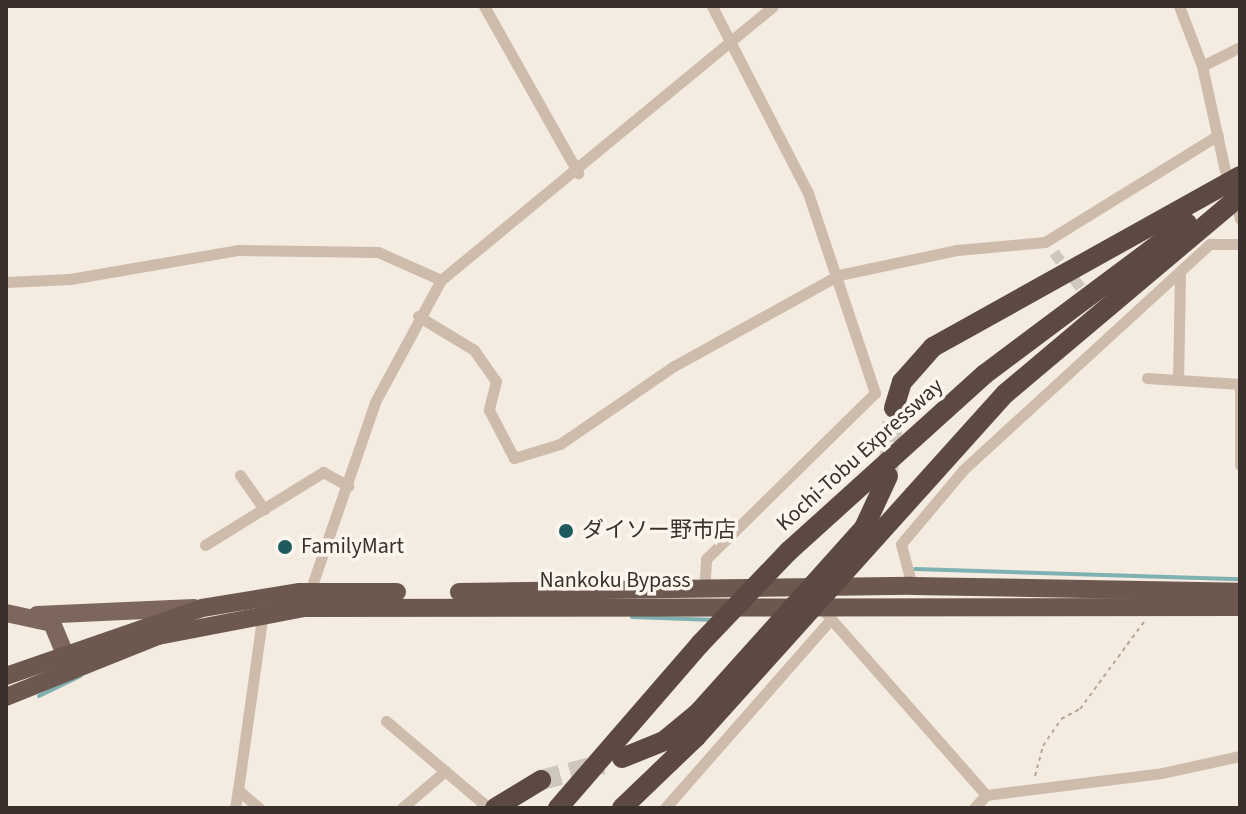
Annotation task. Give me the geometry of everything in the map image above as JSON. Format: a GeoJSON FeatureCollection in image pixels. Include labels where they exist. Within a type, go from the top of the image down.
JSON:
{"type":"FeatureCollection","features":[{"type":"Feature","properties":{"kind":"highway"},"geometry":{"type":"LineString","coordinates":[[894,408],[902,382],[933,347],[1232,174]]}},
{"type":"Feature","properties":{"kind":"highway","name":"Kochi-Tobu Expressway"},"geometry":{"type":"LineString","coordinates":[[558,808],[700,644],[789,551],[996,366],[1240,188]]}},
{"type":"Feature","properties":{"kind":"highway"},"geometry":{"type":"LineString","coordinates":[[622,808],[820,604],[832,586],[1006,393],[1240,210]]}},
{"type":"Feature","properties":{"kind":"highway"},"geometry":{"type":"LineString","coordinates":[[820,604],[874,515],[888,476]]}},
{"type":"Feature","properties":{"kind":"highway"},"geometry":{"type":"LineString","coordinates":[[832,586],[1240,592]]}},
{"type":"Feature","properties":{"kind":"highway","name":"Nankoku Bypass"},"geometry":{"type":"LineString","coordinates":[[6,697],[67,660],[202,608],[306,600],[704,590],[820,604],[1240,607]]}},
{"type":"Feature","properties":{"kind":"highway","name":"Nankoku Bypass"},"geometry":{"type":"LineString","coordinates":[[6,676],[158,636],[262,621],[306,600],[794,606]]}},
{"type":"Feature","properties":{"kind":"highway"},"geometry":{"type":"LineString","coordinates":[[622,758],[682,727],[794,606],[820,604]]}},
{"type":"Feature","properties":{"kind":"highway"},"geometry":{"type":"LineString","coordinates":[[489,806],[541,780]]}},
{"type":"Feature","properties":{"kind":"main road"},"geometry":{"type":"LineString","coordinates":[[6,613],[37,615],[202,608]]}},
{"type":"Feature","properties":{"kind":"main road"},"geometry":{"type":"LineString","coordinates":[[37,615],[52,623],[67,660]]}},
{"type":"Feature","properties":{"kind":"street"},"geometry":{"type":"LineString","coordinates":[[484,6],[578,173]]}},
{"type":"Feature","properties":{"kind":"street"},"geometry":{"type":"LineString","coordinates":[[704,590],[706,559],[875,393],[839,275],[784,138],[712,6]]}},
{"type":"Feature","properties":{"kind":"street"},"geometry":{"type":"LineString","coordinates":[[306,600],[375,402],[418,316],[441,280],[578,173],[773,6]]}},
{"type":"Feature","properties":{"kind":"street"},"geometry":{"type":"LineString","coordinates":[[1179,6],[1202,66],[1218,135],[1232,174]]}},
{"type":"Feature","properties":{"kind":"street"},"geometry":{"type":"LineString","coordinates":[[1202,66],[1240,47]]}},
{"type":"Feature","properties":{"kind":"street"},"geometry":{"type":"LineString","coordinates":[[418,316],[474,350],[496,381],[489,410],[514,458],[560,444],[674,366],[839,275],[957,250],[1045,242],[1218,135]]}},
{"type":"Feature","properties":{"kind":"street"},"geometry":{"type":"LineString","coordinates":[[1045,242],[1054,252]]}},
{"type":"Feature","properties":{"kind":"street"},"geometry":{"type":"LineString","coordinates":[[912,586],[901,544],[997,436],[1115,333],[1210,244],[1240,244]]}},
{"type":"Feature","properties":{"kind":"street"},"geometry":{"type":"LineString","coordinates":[[6,282],[94,276],[238,250],[378,252],[441,280]]}},
{"type":"Feature","properties":{"kind":"street"},"geometry":{"type":"LineString","coordinates":[[1178,380],[1180,274]]}},
{"type":"Feature","properties":{"kind":"street"},"geometry":{"type":"LineString","coordinates":[[1105,320],[1115,333]]}},
{"type":"Feature","properties":{"kind":"street"},"geometry":{"type":"LineString","coordinates":[[1147,378],[1240,387],[1240,465]]}},
{"type":"Feature","properties":{"kind":"street"},"geometry":{"type":"LineString","coordinates":[[205,545],[323,472],[348,486]]}},
{"type":"Feature","properties":{"kind":"street"},"geometry":{"type":"LineString","coordinates":[[240,475],[264,509]]}},
{"type":"Feature","properties":{"kind":"street"},"geometry":{"type":"LineString","coordinates":[[665,808],[820,604],[986,795]]}},
{"type":"Feature","properties":{"kind":"street"},"geometry":{"type":"LineString","coordinates":[[235,808],[262,621]]}},
{"type":"Feature","properties":{"kind":"street"},"geometry":{"type":"LineString","coordinates":[[386,721],[489,806]]}},
{"type":"Feature","properties":{"kind":"street"},"geometry":{"type":"LineString","coordinates":[[974,808],[986,795],[1030,793],[1240,756]]}},
{"type":"Feature","properties":{"kind":"street"},"geometry":{"type":"LineString","coordinates":[[402,808],[445,771]]}},
{"type":"Feature","properties":{"kind":"street"},"geometry":{"type":"LineString","coordinates":[[238,790],[259,808]]}},
{"type":"Feature","properties":{"kind":"path"},"geometry":{"type":"LineString","coordinates":[[1030,793],[1043,746],[1122,659],[1154,606]]}},
{"type":"Feature","properties":{"kind":"waterway"},"geometry":{"type":"LineString","coordinates":[[915,569],[1240,579]]}},
{"type":"Feature","properties":{"kind":"waterway"},"geometry":{"type":"LineString","coordinates":[[632,617],[715,620]]}},
{"type":"Feature","properties":{"kind":"waterway"},"geometry":{"type":"LineString","coordinates":[[39,696],[80,676]]}},
{"type":"Feature","properties":{"kind":"tunnel"},"geometry":{"type":"LineString","coordinates":[[1054,252],[1090,300]]}},
{"type":"Feature","properties":{"kind":"tunnel"},"geometry":{"type":"LineString","coordinates":[[888,472],[894,408]]}},
{"type":"Feature","properties":{"kind":"tunnel"},"geometry":{"type":"LineString","coordinates":[[541,780],[603,764]]}},
{"type":"Feature","properties":{"kind":"place","name":"ダイソー野市店"},"geometry":{"type":"Point","coordinates":[566,531]}},
{"type":"Feature","properties":{"kind":"place","name":"FamilyMart"},"geometry":{"type":"Point","coordinates":[285,547]}}]}
